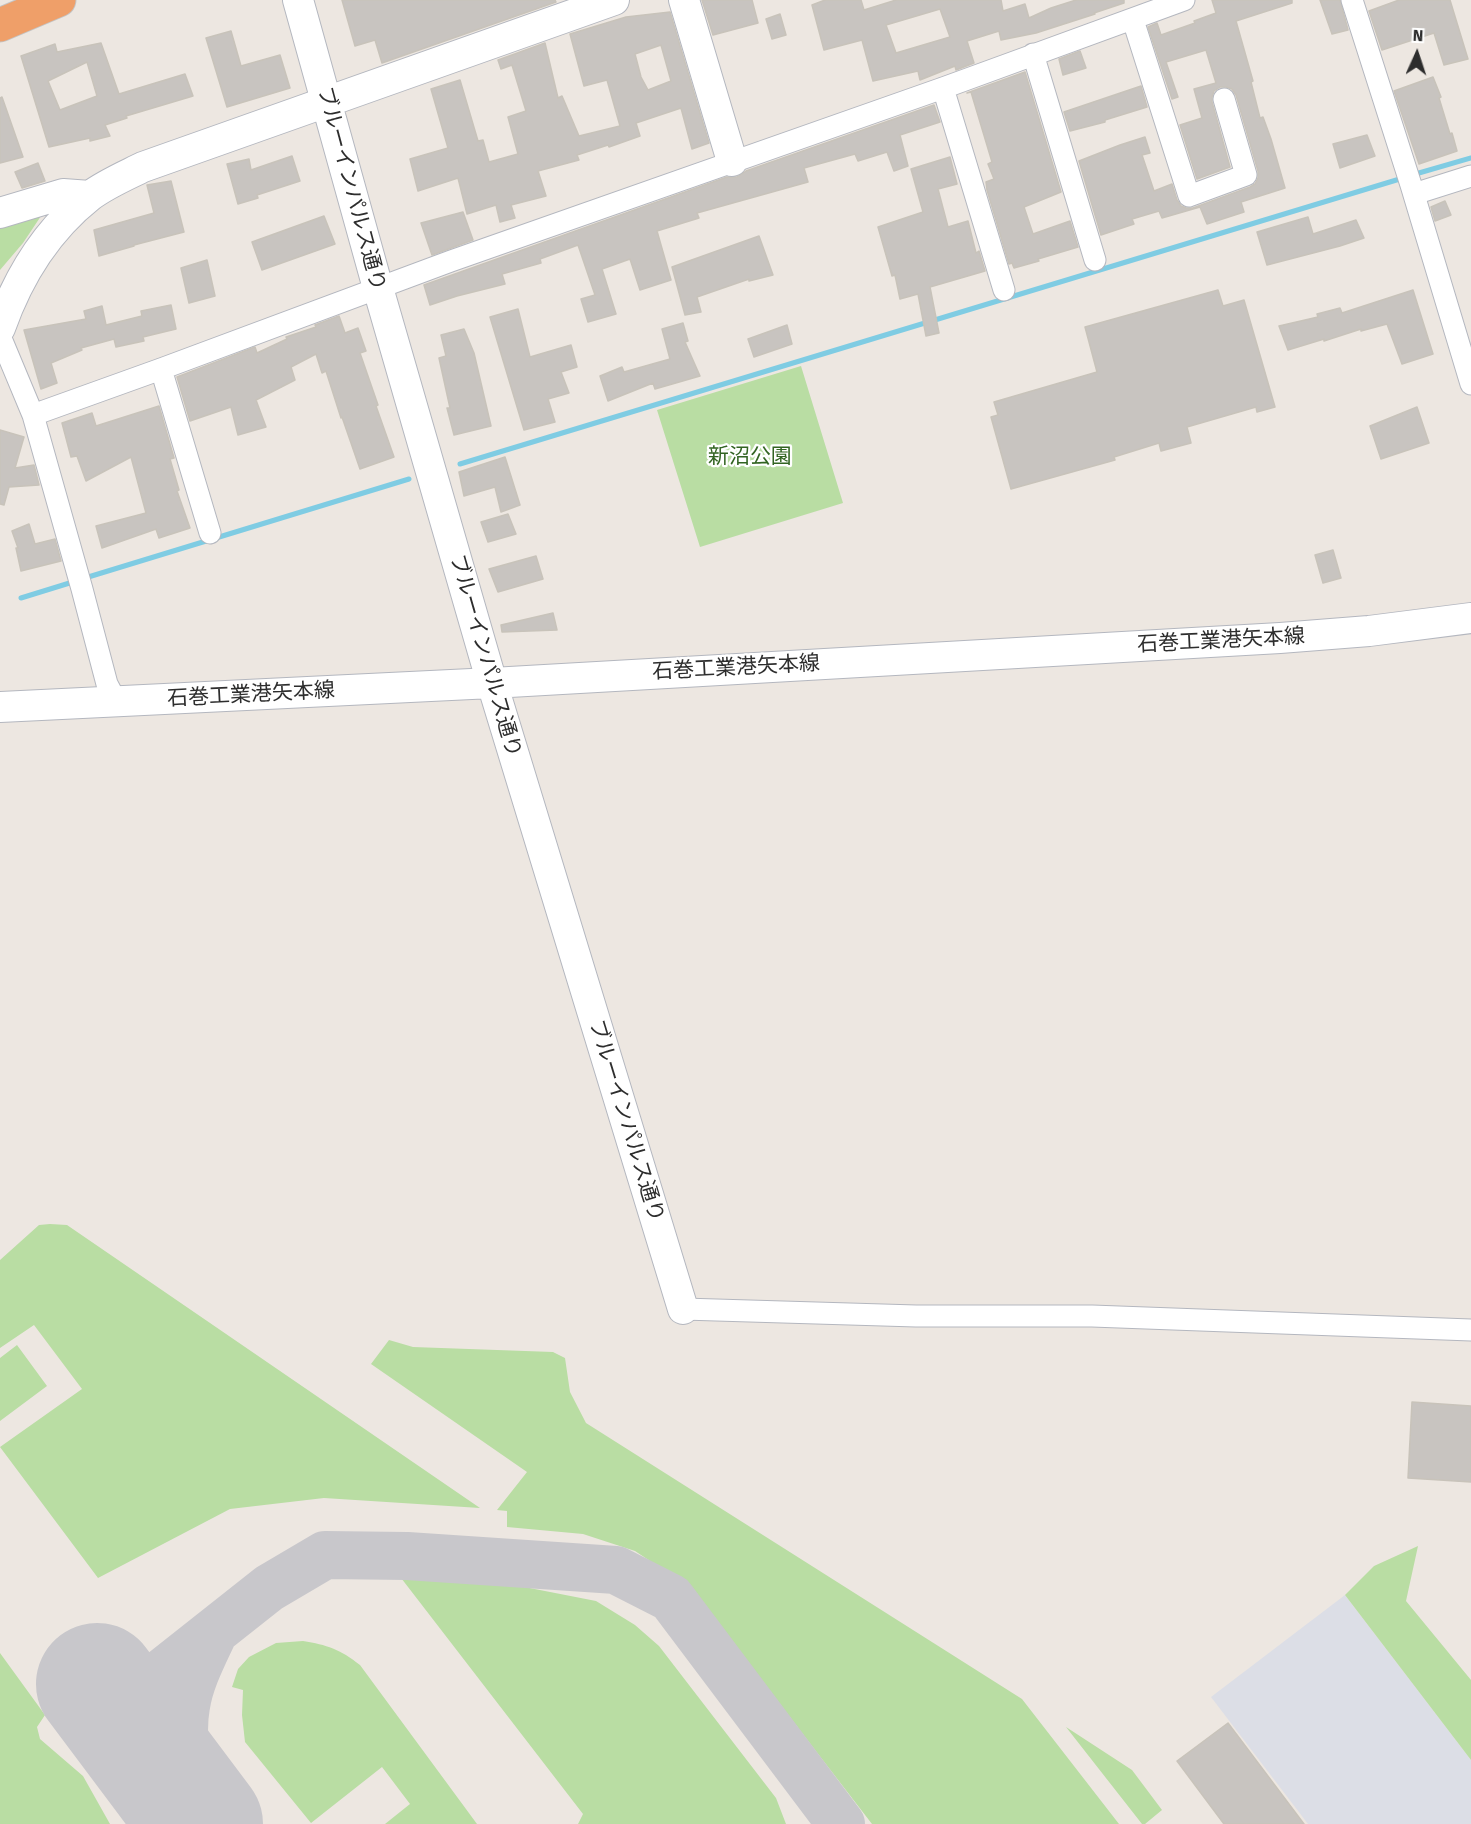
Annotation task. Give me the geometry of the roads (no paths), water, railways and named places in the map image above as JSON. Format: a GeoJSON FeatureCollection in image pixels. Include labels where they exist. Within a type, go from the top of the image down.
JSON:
{"type":"FeatureCollection","features":[{"type":"Feature","properties":{"kind":"highway"},"geometry":{"type":"LineString","coordinates":[[0,25],[59,0]]}},
{"type":"Feature","properties":{"kind":"street","name":"ブルーインパルス通り"},"geometry":{"type":"LineString","coordinates":[[298,0],[492,683],[683,1309]]}},
{"type":"Feature","properties":{"kind":"street"},"geometry":{"type":"LineString","coordinates":[[0,328],[10,299],[26,268],[54,230],[90,196],[116,180],[143,167],[614,0]]}},
{"type":"Feature","properties":{"kind":"street"},"geometry":{"type":"LineString","coordinates":[[684,0],[732,161]]}},
{"type":"Feature","properties":{"kind":"street"},"geometry":{"type":"LineString","coordinates":[[33,415],[451,261],[943,88],[1184,0]]}},
{"type":"Feature","properties":{"kind":"street"},"geometry":{"type":"LineString","coordinates":[[1352,0],[1471,384]]}},
{"type":"Feature","properties":{"kind":"street"},"geometry":{"type":"LineString","coordinates":[[1133,20],[1189,196],[1246,175],[1224,99]]}},
{"type":"Feature","properties":{"kind":"street"},"geometry":{"type":"LineString","coordinates":[[1033,54],[1095,260]]}},
{"type":"Feature","properties":{"kind":"street"},"geometry":{"type":"LineString","coordinates":[[943,88],[1004,290]]}},
{"type":"Feature","properties":{"kind":"street"},"geometry":{"type":"LineString","coordinates":[[1410,182],[1471,176]]}},
{"type":"Feature","properties":{"kind":"street"},"geometry":{"type":"LineString","coordinates":[[0,213],[63,194],[90,196]]}},
{"type":"Feature","properties":{"kind":"street"},"geometry":{"type":"LineString","coordinates":[[0,336],[33,415],[107,684],[116,701]]}},
{"type":"Feature","properties":{"kind":"street"},"geometry":{"type":"LineString","coordinates":[[161,369],[210,533]]}},
{"type":"Feature","properties":{"kind":"street","name":"石巻工業港矢本線"},"geometry":{"type":"LineString","coordinates":[[0,707],[492,683],[1280,638],[1369,631],[1471,618]]}},
{"type":"Feature","properties":{"kind":"street"},"geometry":{"type":"LineString","coordinates":[[683,1309],[916,1316],[1081,1316],[1471,1330]]}},
{"type":"Feature","properties":{"kind":"waterway"},"geometry":{"type":"LineString","coordinates":[[1412,175],[1471,158]]}},
{"type":"Feature","properties":{"kind":"waterway"},"geometry":{"type":"LineString","coordinates":[[460,464],[1403,178]]}},
{"type":"Feature","properties":{"kind":"waterway"},"geometry":{"type":"LineString","coordinates":[[85,578],[409,479]]}},
{"type":"Feature","properties":{"kind":"waterway"},"geometry":{"type":"LineString","coordinates":[[21,598],[76,581]]}},
{"type":"Feature","properties":{"kind":"park label","name":"新沼公園"},"geometry":{"type":"Point","coordinates":[750,457]}}]}
